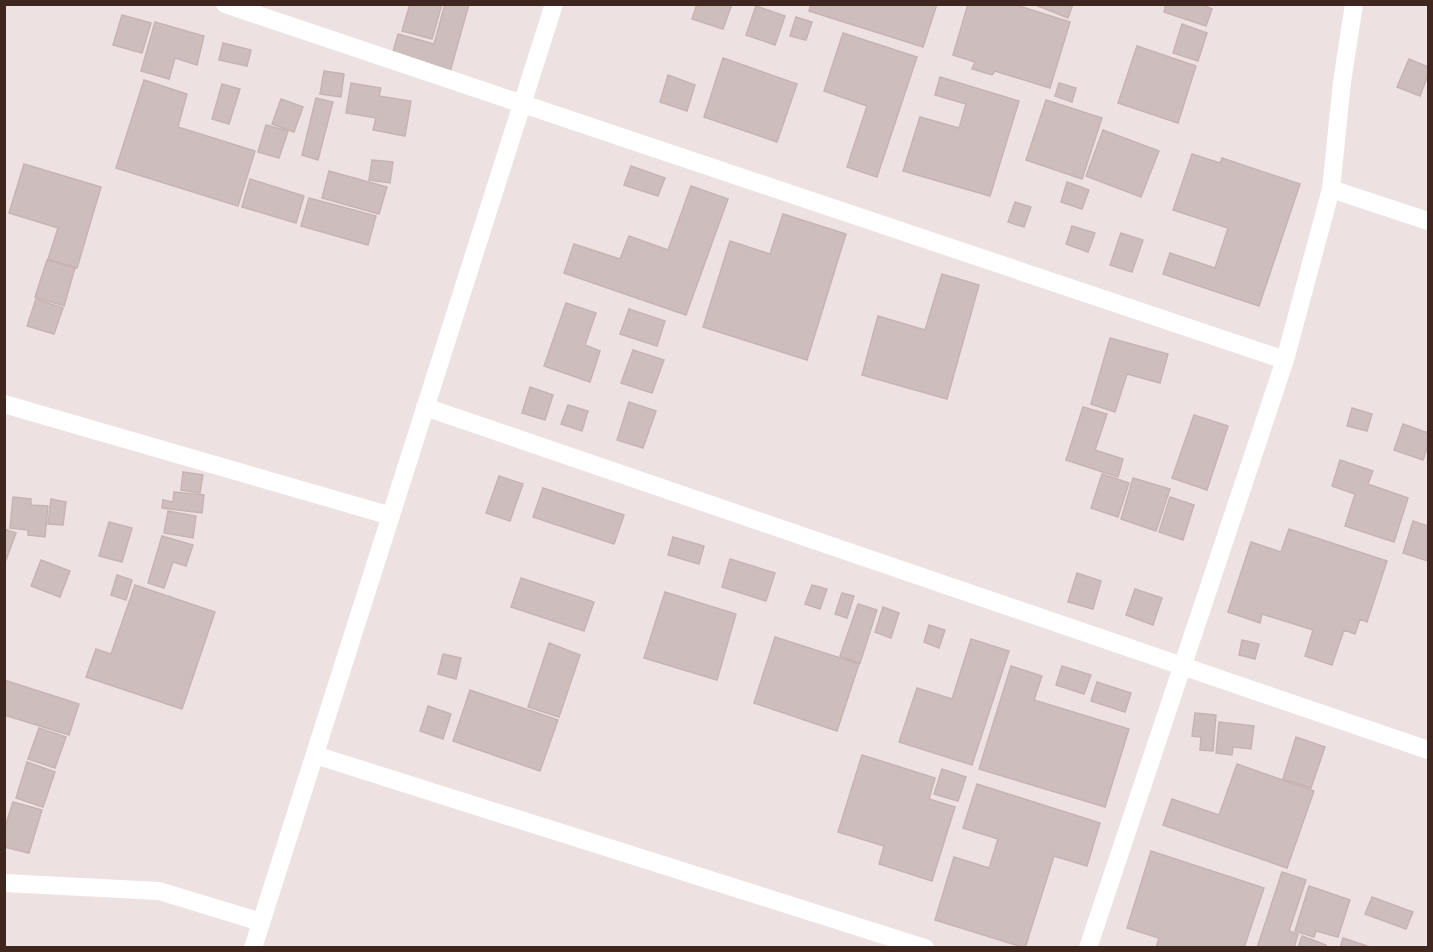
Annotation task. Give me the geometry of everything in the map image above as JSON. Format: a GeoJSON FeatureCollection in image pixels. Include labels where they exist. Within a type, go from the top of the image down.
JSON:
{"type":"FeatureCollection","features":[{"type":"Feature","properties":{"kind":"street"},"geometry":{"type":"LineString","coordinates":[[225,4],[1285,360]]}},
{"type":"Feature","properties":{"kind":"street"},"geometry":{"type":"LineString","coordinates":[[254,948],[554,4]]}},
{"type":"Feature","properties":{"kind":"street"},"geometry":{"type":"LineString","coordinates":[[1088,948],[1285,360],[1331,189],[1342,82],[1354,4]]}},
{"type":"Feature","properties":{"kind":"street"},"geometry":{"type":"LineString","coordinates":[[1331,189],[1428,221]]}},
{"type":"Feature","properties":{"kind":"street"},"geometry":{"type":"LineString","coordinates":[[4,404],[391,516]]}},
{"type":"Feature","properties":{"kind":"street"},"geometry":{"type":"LineString","coordinates":[[425,407],[1428,750]]}},
{"type":"Feature","properties":{"kind":"street"},"geometry":{"type":"LineString","coordinates":[[315,755],[925,948]]}},
{"type":"Feature","properties":{"kind":"street"},"geometry":{"type":"LineString","coordinates":[[4,883],[159,891],[261,922]]}},
{"type":"Feature","properties":{"kind":"building"},"geometry":{"type":"Polygon","coordinates":[[[410,4],[442,4],[432,39],[402,31],[410,4]]]}},
{"type":"Feature","properties":{"kind":"building"},"geometry":{"type":"Polygon","coordinates":[[[445,4],[469,4],[450,72],[392,55],[398,34],[434,44],[445,4]]]}},
{"type":"Feature","properties":{"kind":"building"},"geometry":{"type":"Polygon","coordinates":[[[697,4],[732,4],[723,29],[692,19],[697,4]]]}},
{"type":"Feature","properties":{"kind":"building"},"geometry":{"type":"Polygon","coordinates":[[[811,4],[937,4],[923,47],[809,11],[811,4]]]}},
{"type":"Feature","properties":{"kind":"building"},"geometry":{"type":"Polygon","coordinates":[[[968,4],[1013,4],[1070,22],[1050,88],[995,71],[992,75],[972,69],[975,62],[953,55],[968,4]]]}},
{"type":"Feature","properties":{"kind":"building"},"geometry":{"type":"Polygon","coordinates":[[[1033,4],[1073,4],[1068,18],[1033,4]]]}},
{"type":"Feature","properties":{"kind":"building"},"geometry":{"type":"Polygon","coordinates":[[[1166,4],[1200,4],[1212,9],[1206,26],[1164,12],[1166,4]]]}},
{"type":"Feature","properties":{"kind":"building"},"geometry":{"type":"Polygon","coordinates":[[[756,6],[785,16],[775,45],[746,35],[756,6]]]}},
{"type":"Feature","properties":{"kind":"building"},"geometry":{"type":"Polygon","coordinates":[[[122,15],[151,23],[142,53],[113,45],[122,15]]]}},
{"type":"Feature","properties":{"kind":"building"},"geometry":{"type":"Polygon","coordinates":[[[796,17],[812,22],[806,40],[790,36],[796,17]]]}},
{"type":"Feature","properties":{"kind":"building"},"geometry":{"type":"Polygon","coordinates":[[[155,22],[204,36],[197,65],[175,58],[169,79],[141,71],[155,22]]]}},
{"type":"Feature","properties":{"kind":"building"},"geometry":{"type":"Polygon","coordinates":[[[1182,24],[1207,33],[1198,61],[1173,53],[1182,24]]]}},
{"type":"Feature","properties":{"kind":"building"},"geometry":{"type":"Polygon","coordinates":[[[843,33],[917,57],[877,177],[847,167],[867,106],[824,91],[843,33]]]}},
{"type":"Feature","properties":{"kind":"building"},"geometry":{"type":"Polygon","coordinates":[[[223,43],[251,50],[247,66],[219,60],[223,43]]]}},
{"type":"Feature","properties":{"kind":"building"},"geometry":{"type":"Polygon","coordinates":[[[1137,46],[1196,66],[1178,123],[1118,103],[1137,46]]]}},
{"type":"Feature","properties":{"kind":"building"},"geometry":{"type":"Polygon","coordinates":[[[723,58],[797,84],[777,142],[704,117],[723,58]]]}},
{"type":"Feature","properties":{"kind":"building"},"geometry":{"type":"Polygon","coordinates":[[[1409,59],[1428,67],[1428,75],[1420,96],[1397,87],[1409,59]]]}},
{"type":"Feature","properties":{"kind":"building"},"geometry":{"type":"Polygon","coordinates":[[[324,71],[344,74],[341,97],[320,94],[324,71]]]}},
{"type":"Feature","properties":{"kind":"building"},"geometry":{"type":"Polygon","coordinates":[[[668,75],[695,85],[687,111],[660,102],[668,75]]]}},
{"type":"Feature","properties":{"kind":"building"},"geometry":{"type":"Polygon","coordinates":[[[940,77],[1019,101],[990,196],[903,171],[920,117],[959,128],[966,104],[935,95],[940,77]]]}},
{"type":"Feature","properties":{"kind":"building"},"geometry":{"type":"Polygon","coordinates":[[[144,80],[187,94],[178,127],[255,151],[238,206],[116,168],[144,80]]]}},
{"type":"Feature","properties":{"kind":"building"},"geometry":{"type":"Polygon","coordinates":[[[351,83],[381,88],[379,96],[411,101],[405,136],[373,130],[376,118],[346,113],[351,83]]]}},
{"type":"Feature","properties":{"kind":"building"},"geometry":{"type":"Polygon","coordinates":[[[1059,83],[1076,88],[1072,102],[1055,96],[1059,83]]]}},
{"type":"Feature","properties":{"kind":"building"},"geometry":{"type":"Polygon","coordinates":[[[222,84],[240,89],[229,124],[212,119],[222,84]]]}},
{"type":"Feature","properties":{"kind":"building"},"geometry":{"type":"Polygon","coordinates":[[[316,98],[333,102],[318,160],[302,155],[316,98]]]}},
{"type":"Feature","properties":{"kind":"building"},"geometry":{"type":"Polygon","coordinates":[[[281,99],[303,107],[294,132],[272,124],[281,99]]]}},
{"type":"Feature","properties":{"kind":"building"},"geometry":{"type":"Polygon","coordinates":[[[1046,100],[1102,118],[1082,179],[1026,160],[1046,100]]]}},
{"type":"Feature","properties":{"kind":"building"},"geometry":{"type":"Polygon","coordinates":[[[266,125],[288,131],[279,158],[258,152],[266,125]]]}},
{"type":"Feature","properties":{"kind":"building"},"geometry":{"type":"Polygon","coordinates":[[[1103,130],[1159,151],[1141,197],[1086,176],[1103,130]]]}},
{"type":"Feature","properties":{"kind":"building"},"geometry":{"type":"Polygon","coordinates":[[[1192,154],[1220,163],[1222,158],[1300,184],[1259,306],[1163,274],[1170,253],[1215,268],[1228,228],[1173,210],[1192,154]]]}},
{"type":"Feature","properties":{"kind":"building"},"geometry":{"type":"Polygon","coordinates":[[[372,160],[393,162],[390,183],[369,180],[372,160]]]}},
{"type":"Feature","properties":{"kind":"building"},"geometry":{"type":"Polygon","coordinates":[[[24,164],[101,187],[77,268],[48,259],[58,228],[9,213],[24,164]]]}},
{"type":"Feature","properties":{"kind":"building"},"geometry":{"type":"Polygon","coordinates":[[[631,166],[665,178],[658,196],[624,185],[631,166]]]}},
{"type":"Feature","properties":{"kind":"building"},"geometry":{"type":"Polygon","coordinates":[[[329,171],[387,187],[379,214],[322,198],[329,171]]]}},
{"type":"Feature","properties":{"kind":"building"},"geometry":{"type":"Polygon","coordinates":[[[250,179],[304,196],[296,223],[242,207],[250,179]]]}},
{"type":"Feature","properties":{"kind":"building"},"geometry":{"type":"Polygon","coordinates":[[[1067,182],[1089,190],[1082,209],[1061,202],[1067,182]]]}},
{"type":"Feature","properties":{"kind":"building"},"geometry":{"type":"Polygon","coordinates":[[[691,186],[728,199],[686,315],[564,273],[574,244],[620,259],[629,236],[668,250],[691,186]]]}},
{"type":"Feature","properties":{"kind":"building"},"geometry":{"type":"Polygon","coordinates":[[[309,198],[376,216],[368,245],[301,226],[309,198]]]}},
{"type":"Feature","properties":{"kind":"building"},"geometry":{"type":"Polygon","coordinates":[[[1015,202],[1031,207],[1024,227],[1008,222],[1015,202]]]}},
{"type":"Feature","properties":{"kind":"building"},"geometry":{"type":"Polygon","coordinates":[[[783,214],[846,234],[807,360],[703,327],[730,241],[770,254],[783,214]]]}},
{"type":"Feature","properties":{"kind":"building"},"geometry":{"type":"Polygon","coordinates":[[[1072,226],[1095,233],[1088,252],[1066,244],[1072,226]]]}},
{"type":"Feature","properties":{"kind":"building"},"geometry":{"type":"Polygon","coordinates":[[[1121,233],[1143,240],[1132,272],[1110,265],[1121,233]]]}},
{"type":"Feature","properties":{"kind":"building"},"geometry":{"type":"Polygon","coordinates":[[[47,260],[75,268],[64,306],[35,297],[47,260]]]}},
{"type":"Feature","properties":{"kind":"building"},"geometry":{"type":"Polygon","coordinates":[[[942,274],[979,285],[947,399],[862,375],[878,316],[925,330],[942,274]]]}},
{"type":"Feature","properties":{"kind":"building"},"geometry":{"type":"Polygon","coordinates":[[[36,299],[63,308],[54,334],[27,326],[36,299]]]}},
{"type":"Feature","properties":{"kind":"building"},"geometry":{"type":"Polygon","coordinates":[[[566,303],[596,313],[585,345],[600,351],[590,382],[544,366],[566,303]]]}},
{"type":"Feature","properties":{"kind":"building"},"geometry":{"type":"Polygon","coordinates":[[[629,309],[665,321],[657,346],[620,334],[629,309]]]}},
{"type":"Feature","properties":{"kind":"building"},"geometry":{"type":"Polygon","coordinates":[[[1110,338],[1168,354],[1160,383],[1127,374],[1115,412],[1091,404],[1110,338]]]}},
{"type":"Feature","properties":{"kind":"building"},"geometry":{"type":"Polygon","coordinates":[[[633,350],[664,360],[652,393],[621,383],[633,350]]]}},
{"type":"Feature","properties":{"kind":"building"},"geometry":{"type":"Polygon","coordinates":[[[530,387],[553,395],[545,420],[522,413],[530,387]]]}},
{"type":"Feature","properties":{"kind":"building"},"geometry":{"type":"Polygon","coordinates":[[[629,402],[656,411],[643,448],[617,440],[629,402]]]}},
{"type":"Feature","properties":{"kind":"building"},"geometry":{"type":"Polygon","coordinates":[[[568,405],[588,411],[582,431],[561,424],[568,405]]]}},
{"type":"Feature","properties":{"kind":"building"},"geometry":{"type":"Polygon","coordinates":[[[1083,407],[1107,414],[1095,450],[1123,459],[1118,477],[1066,460],[1083,407]]]}},
{"type":"Feature","properties":{"kind":"building"},"geometry":{"type":"Polygon","coordinates":[[[1352,408],[1372,414],[1367,431],[1347,426],[1352,408]]]}},
{"type":"Feature","properties":{"kind":"building"},"geometry":{"type":"Polygon","coordinates":[[[1194,415],[1228,426],[1207,490],[1172,478],[1194,415]]]}},
{"type":"Feature","properties":{"kind":"building"},"geometry":{"type":"Polygon","coordinates":[[[1403,424],[1428,433],[1428,445],[1423,460],[1394,450],[1403,424]]]}},
{"type":"Feature","properties":{"kind":"building"},"geometry":{"type":"Polygon","coordinates":[[[1340,460],[1373,471],[1368,484],[1408,498],[1394,542],[1345,526],[1355,494],[1332,486],[1340,460]]]}},
{"type":"Feature","properties":{"kind":"building"},"geometry":{"type":"Polygon","coordinates":[[[183,472],[203,475],[200,493],[181,490],[183,472]]]}},
{"type":"Feature","properties":{"kind":"building"},"geometry":{"type":"Polygon","coordinates":[[[1102,474],[1129,483],[1118,517],[1091,508],[1102,474]]]}},
{"type":"Feature","properties":{"kind":"building"},"geometry":{"type":"Polygon","coordinates":[[[499,476],[523,484],[510,521],[486,513],[499,476]]]}},
{"type":"Feature","properties":{"kind":"building"},"geometry":{"type":"Polygon","coordinates":[[[1133,478],[1170,489],[1156,531],[1121,519],[1133,478]]]}},
{"type":"Feature","properties":{"kind":"building"},"geometry":{"type":"Polygon","coordinates":[[[543,488],[624,515],[614,544],[533,517],[543,488]]]}},
{"type":"Feature","properties":{"kind":"building"},"geometry":{"type":"Polygon","coordinates":[[[174,492],[204,495],[202,513],[162,508],[163,500],[173,502],[174,492]]]}},
{"type":"Feature","properties":{"kind":"building"},"geometry":{"type":"Polygon","coordinates":[[[13,497],[31,499],[31,505],[48,506],[45,537],[28,535],[28,530],[10,528],[13,497]]]}},
{"type":"Feature","properties":{"kind":"building"},"geometry":{"type":"Polygon","coordinates":[[[1170,497],[1194,505],[1183,540],[1159,532],[1170,497]]]}},
{"type":"Feature","properties":{"kind":"building"},"geometry":{"type":"Polygon","coordinates":[[[51,499],[66,502],[63,525],[48,524],[51,499]]]}},
{"type":"Feature","properties":{"kind":"building"},"geometry":{"type":"Polygon","coordinates":[[[168,511],[196,516],[193,538],[164,533],[168,511]]]}},
{"type":"Feature","properties":{"kind":"building"},"geometry":{"type":"Polygon","coordinates":[[[1413,521],[1428,526],[1428,561],[1403,553],[1413,521]]]}},
{"type":"Feature","properties":{"kind":"building"},"geometry":{"type":"Polygon","coordinates":[[[109,522],[132,528],[122,562],[99,556],[109,522]]]}},
{"type":"Feature","properties":{"kind":"building"},"geometry":{"type":"Polygon","coordinates":[[[4,529],[16,533],[6,560],[4,560],[4,529]]]}},
{"type":"Feature","properties":{"kind":"building"},"geometry":{"type":"Polygon","coordinates":[[[1289,529],[1387,561],[1367,622],[1360,619],[1355,634],[1344,630],[1332,665],[1305,656],[1313,630],[1262,614],[1260,623],[1228,612],[1251,542],[1281,552],[1289,529]]]}},
{"type":"Feature","properties":{"kind":"building"},"geometry":{"type":"Polygon","coordinates":[[[162,536],[193,545],[186,566],[173,562],[164,588],[148,583],[162,536]]]}},
{"type":"Feature","properties":{"kind":"building"},"geometry":{"type":"Polygon","coordinates":[[[673,537],[704,546],[699,564],[668,555],[673,537]]]}},
{"type":"Feature","properties":{"kind":"building"},"geometry":{"type":"Polygon","coordinates":[[[730,559],[775,573],[766,601],[722,587],[730,559]]]}},
{"type":"Feature","properties":{"kind":"building"},"geometry":{"type":"Polygon","coordinates":[[[41,560],[70,571],[60,597],[31,586],[41,560]]]}},
{"type":"Feature","properties":{"kind":"building"},"geometry":{"type":"Polygon","coordinates":[[[1077,573],[1101,581],[1093,609],[1068,602],[1077,573]]]}},
{"type":"Feature","properties":{"kind":"building"},"geometry":{"type":"Polygon","coordinates":[[[117,575],[132,580],[126,600],[111,595],[117,575]]]}},
{"type":"Feature","properties":{"kind":"building"},"geometry":{"type":"Polygon","coordinates":[[[521,578],[594,602],[584,631],[511,607],[521,578]]]}},
{"type":"Feature","properties":{"kind":"building"},"geometry":{"type":"Polygon","coordinates":[[[135,585],[215,612],[182,709],[86,677],[96,649],[111,654],[135,585]]]}},
{"type":"Feature","properties":{"kind":"building"},"geometry":{"type":"Polygon","coordinates":[[[812,585],[827,589],[820,609],[805,604],[812,585]]]}},
{"type":"Feature","properties":{"kind":"building"},"geometry":{"type":"Polygon","coordinates":[[[1135,589],[1162,598],[1153,625],[1126,615],[1135,589]]]}},
{"type":"Feature","properties":{"kind":"building"},"geometry":{"type":"Polygon","coordinates":[[[665,592],[736,614],[717,680],[644,658],[665,592]]]}},
{"type":"Feature","properties":{"kind":"building"},"geometry":{"type":"Polygon","coordinates":[[[842,593],[854,596],[847,618],[835,614],[842,593]]]}},
{"type":"Feature","properties":{"kind":"building"},"geometry":{"type":"Polygon","coordinates":[[[858,604],[877,610],[860,663],[840,656],[858,604]]]}},
{"type":"Feature","properties":{"kind":"building"},"geometry":{"type":"Polygon","coordinates":[[[883,607],[899,613],[891,638],[875,632],[883,607]]]}},
{"type":"Feature","properties":{"kind":"building"},"geometry":{"type":"Polygon","coordinates":[[[929,625],[945,630],[939,648],[924,642],[929,625]]]}},
{"type":"Feature","properties":{"kind":"building"},"geometry":{"type":"Polygon","coordinates":[[[775,637],[859,664],[837,731],[754,703],[775,637]]]}},
{"type":"Feature","properties":{"kind":"building"},"geometry":{"type":"Polygon","coordinates":[[[971,639],[1009,651],[972,765],[899,742],[917,688],[952,699],[971,639]]]}},
{"type":"Feature","properties":{"kind":"building"},"geometry":{"type":"Polygon","coordinates":[[[1242,640],[1259,644],[1255,659],[1239,655],[1242,640]]]}},
{"type":"Feature","properties":{"kind":"building"},"geometry":{"type":"Polygon","coordinates":[[[549,643],[580,655],[559,717],[528,707],[549,643]]]}},
{"type":"Feature","properties":{"kind":"building"},"geometry":{"type":"Polygon","coordinates":[[[443,654],[461,658],[456,679],[438,674],[443,654]]]}},
{"type":"Feature","properties":{"kind":"building"},"geometry":{"type":"Polygon","coordinates":[[[1011,666],[1042,676],[1034,700],[1129,729],[1105,807],[979,769],[1011,666]]]}},
{"type":"Feature","properties":{"kind":"building"},"geometry":{"type":"Polygon","coordinates":[[[1062,666],[1091,675],[1084,694],[1056,685],[1062,666]]]}},
{"type":"Feature","properties":{"kind":"building"},"geometry":{"type":"Polygon","coordinates":[[[4,680],[79,704],[69,735],[4,715],[4,680]]]}},
{"type":"Feature","properties":{"kind":"building"},"geometry":{"type":"Polygon","coordinates":[[[1097,682],[1131,693],[1125,712],[1091,701],[1097,682]]]}},
{"type":"Feature","properties":{"kind":"building"},"geometry":{"type":"Polygon","coordinates":[[[470,690],[558,720],[540,771],[453,741],[470,690]]]}},
{"type":"Feature","properties":{"kind":"building"},"geometry":{"type":"Polygon","coordinates":[[[428,706],[451,714],[443,739],[420,731],[428,706]]]}},
{"type":"Feature","properties":{"kind":"building"},"geometry":{"type":"Polygon","coordinates":[[[1195,713],[1216,715],[1213,751],[1200,750],[1201,737],[1192,736],[1195,713]]]}},
{"type":"Feature","properties":{"kind":"building"},"geometry":{"type":"Polygon","coordinates":[[[1219,722],[1254,726],[1251,749],[1233,747],[1232,755],[1216,753],[1219,722]]]}},
{"type":"Feature","properties":{"kind":"building"},"geometry":{"type":"Polygon","coordinates":[[[39,728],[66,737],[55,768],[28,759],[39,728]]]}},
{"type":"Feature","properties":{"kind":"building"},"geometry":{"type":"Polygon","coordinates":[[[1296,737],[1325,747],[1311,788],[1283,779],[1296,737]]]}},
{"type":"Feature","properties":{"kind":"building"},"geometry":{"type":"Polygon","coordinates":[[[862,755],[935,778],[929,799],[955,807],[932,881],[879,864],[884,846],[838,832],[862,755]]]}},
{"type":"Feature","properties":{"kind":"building"},"geometry":{"type":"Polygon","coordinates":[[[27,762],[55,772],[43,807],[16,798],[27,762]]]}},
{"type":"Feature","properties":{"kind":"building"},"geometry":{"type":"Polygon","coordinates":[[[1237,764],[1314,791],[1287,868],[1163,825],[1172,799],[1219,815],[1237,764]]]}},
{"type":"Feature","properties":{"kind":"building"},"geometry":{"type":"Polygon","coordinates":[[[942,769],[966,777],[958,801],[934,794],[942,769]]]}},
{"type":"Feature","properties":{"kind":"building"},"geometry":{"type":"Polygon","coordinates":[[[977,784],[1100,823],[1087,866],[1054,856],[1025,948],[935,920],[954,857],[989,868],[998,839],[963,828],[977,784]]]}},
{"type":"Feature","properties":{"kind":"building"},"geometry":{"type":"Polygon","coordinates":[[[13,802],[42,810],[29,853],[4,847],[4,830],[13,802]]]}},
{"type":"Feature","properties":{"kind":"building"},"geometry":{"type":"Polygon","coordinates":[[[1151,851],[1264,888],[1244,948],[1156,948],[1159,938],[1127,928],[1151,851]]]}},
{"type":"Feature","properties":{"kind":"building"},"geometry":{"type":"Polygon","coordinates":[[[1282,872],[1306,880],[1289,931],[1298,934],[1294,948],[1257,948],[1282,872]]]}},
{"type":"Feature","properties":{"kind":"building"},"geometry":{"type":"Polygon","coordinates":[[[1309,886],[1350,900],[1338,937],[1316,931],[1314,937],[1295,931],[1309,886]]]}},
{"type":"Feature","properties":{"kind":"building"},"geometry":{"type":"Polygon","coordinates":[[[1372,897],[1413,912],[1406,929],[1365,914],[1372,897]]]}},
{"type":"Feature","properties":{"kind":"building"},"geometry":{"type":"Polygon","coordinates":[[[1302,936],[1326,945],[1325,948],[1298,948],[1302,936]]]}},
{"type":"Feature","properties":{"kind":"building"},"geometry":{"type":"Polygon","coordinates":[[[1343,938],[1373,948],[1340,948],[1343,938]]]}}]}
